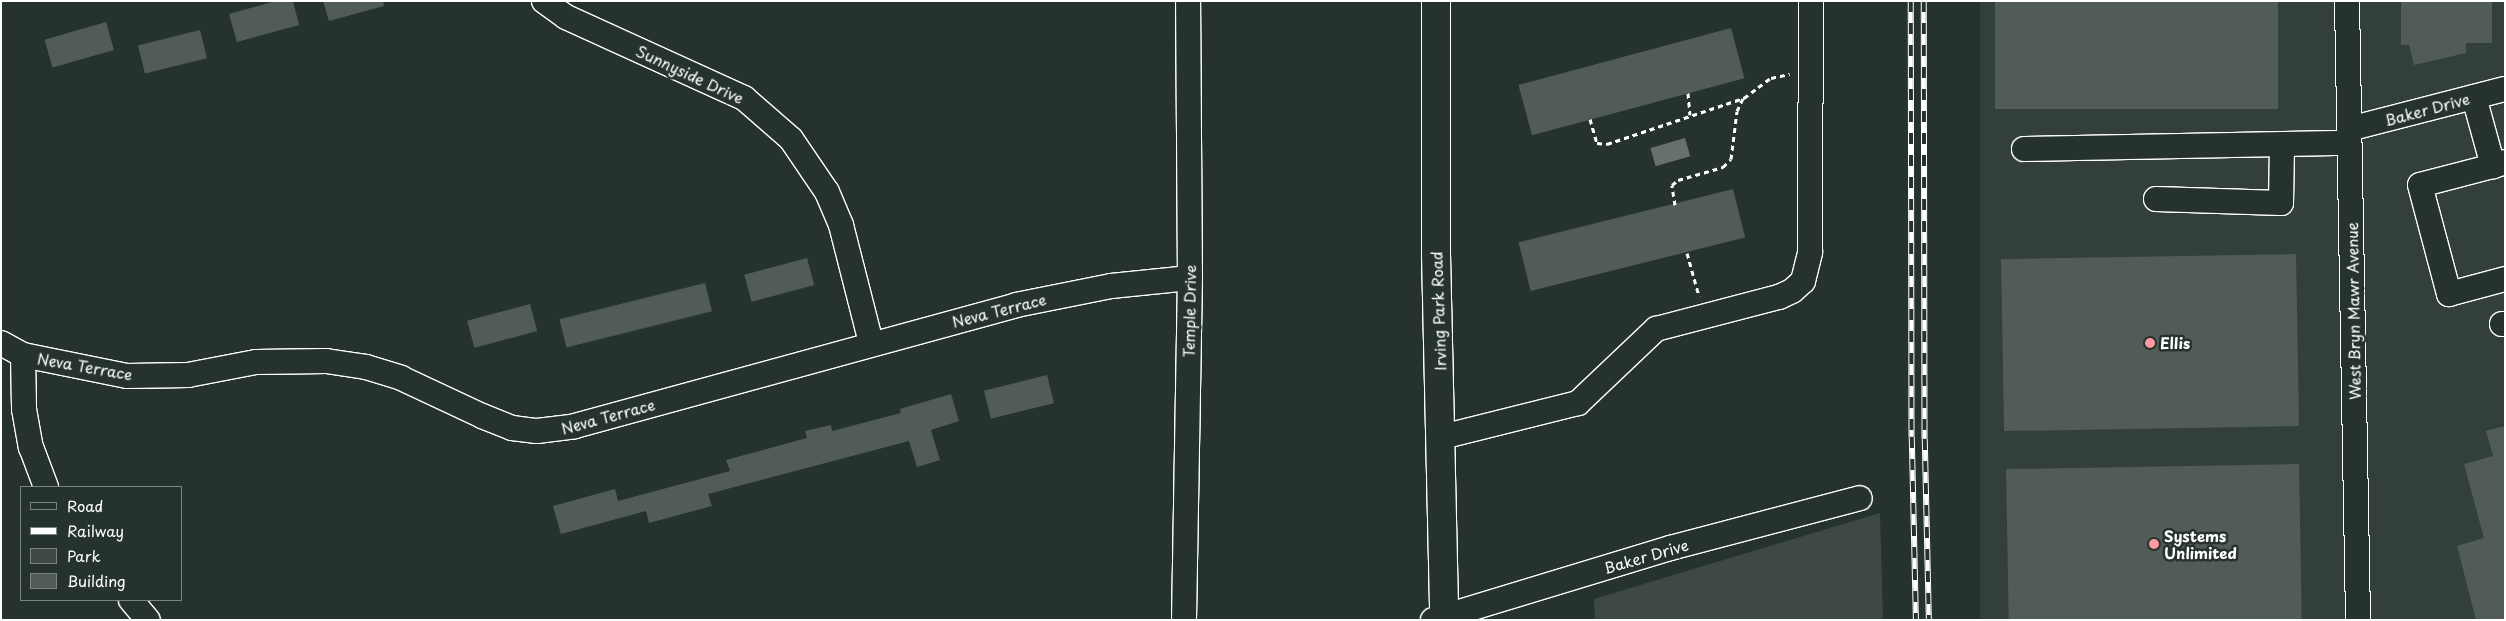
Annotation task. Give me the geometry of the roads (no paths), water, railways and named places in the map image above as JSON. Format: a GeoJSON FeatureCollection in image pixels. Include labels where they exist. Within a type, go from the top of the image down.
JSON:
{"type":"FeatureCollection","features":[{"type":"Feature","properties":{"kind":"main road","name":"Irving Park Road"},"geometry":{"type":"LineString","coordinates":[[1436,1],[1436,254],[1442,437],[1441,619]]}},
{"type":"Feature","properties":{"kind":"street","name":"Sunnyside Drive"},"geometry":{"type":"LineString","coordinates":[[544,1],[566,17],[744,98],[791,139],[827,192],[841,225],[871,343]]}},
{"type":"Feature","properties":{"kind":"street","name":"Temple Drive"},"geometry":{"type":"LineString","coordinates":[[1184,620],[1190,278],[1188,1]]}},
{"type":"Feature","properties":{"kind":"street"},"geometry":{"type":"LineString","coordinates":[[1442,437],[1578,403],[1656,329],[1792,291],[1803,281],[1809,268],[1811,1]]}},
{"type":"Feature","properties":{"kind":"street","name":"West Bryn Mawr Avenue"},"geometry":{"type":"LineString","coordinates":[[2347,1],[2358,620]]}},
{"type":"Feature","properties":{"kind":"street","name":"Baker Drive"},"geometry":{"type":"LineString","coordinates":[[2024,149],[2282,144],[2349,136],[2505,89]]}},
{"type":"Feature","properties":{"kind":"street"},"geometry":{"type":"LineString","coordinates":[[2474,97],[2499,164],[2420,185],[2449,294],[2505,279]]}},
{"type":"Feature","properties":{"kind":"street"},"geometry":{"type":"LineString","coordinates":[[2156,199],[2281,203],[2282,144]]}},
{"type":"Feature","properties":{"kind":"street","name":"Neva Terrace"},"geometry":{"type":"LineString","coordinates":[[1,343],[23,354],[127,376],[188,374],[256,362],[326,361],[366,367],[401,378],[512,428],[537,430],[575,426],[871,343],[1056,296],[1190,278]]}},
{"type":"Feature","properties":{"kind":"street"},"geometry":{"type":"LineString","coordinates":[[23,354],[24,409],[31,447],[46,486]]}},
{"type":"Feature","properties":{"kind":"street","name":"Baker Drive"},"geometry":{"type":"LineString","coordinates":[[1441,619],[1670,548],[1860,498]]}},
{"type":"Feature","properties":{"kind":"street"},"geometry":{"type":"LineString","coordinates":[[132,601],[148,620]]}},
{"type":"Feature","properties":{"kind":"railway"},"geometry":{"type":"LineString","coordinates":[[1911,1],[1912,437],[1916,620]]}},
{"type":"Feature","properties":{"kind":"railway"},"geometry":{"type":"LineString","coordinates":[[1924,1],[1925,439],[1929,620]]}},
{"type":"Feature","properties":{"kind":"place","name":"Ellis"},"geometry":{"type":"Point","coordinates":[2150,343]}},
{"type":"Feature","properties":{"kind":"place","name":"Systems Unlimited"},"geometry":{"type":"Point","coordinates":[2154,544]}}]}
